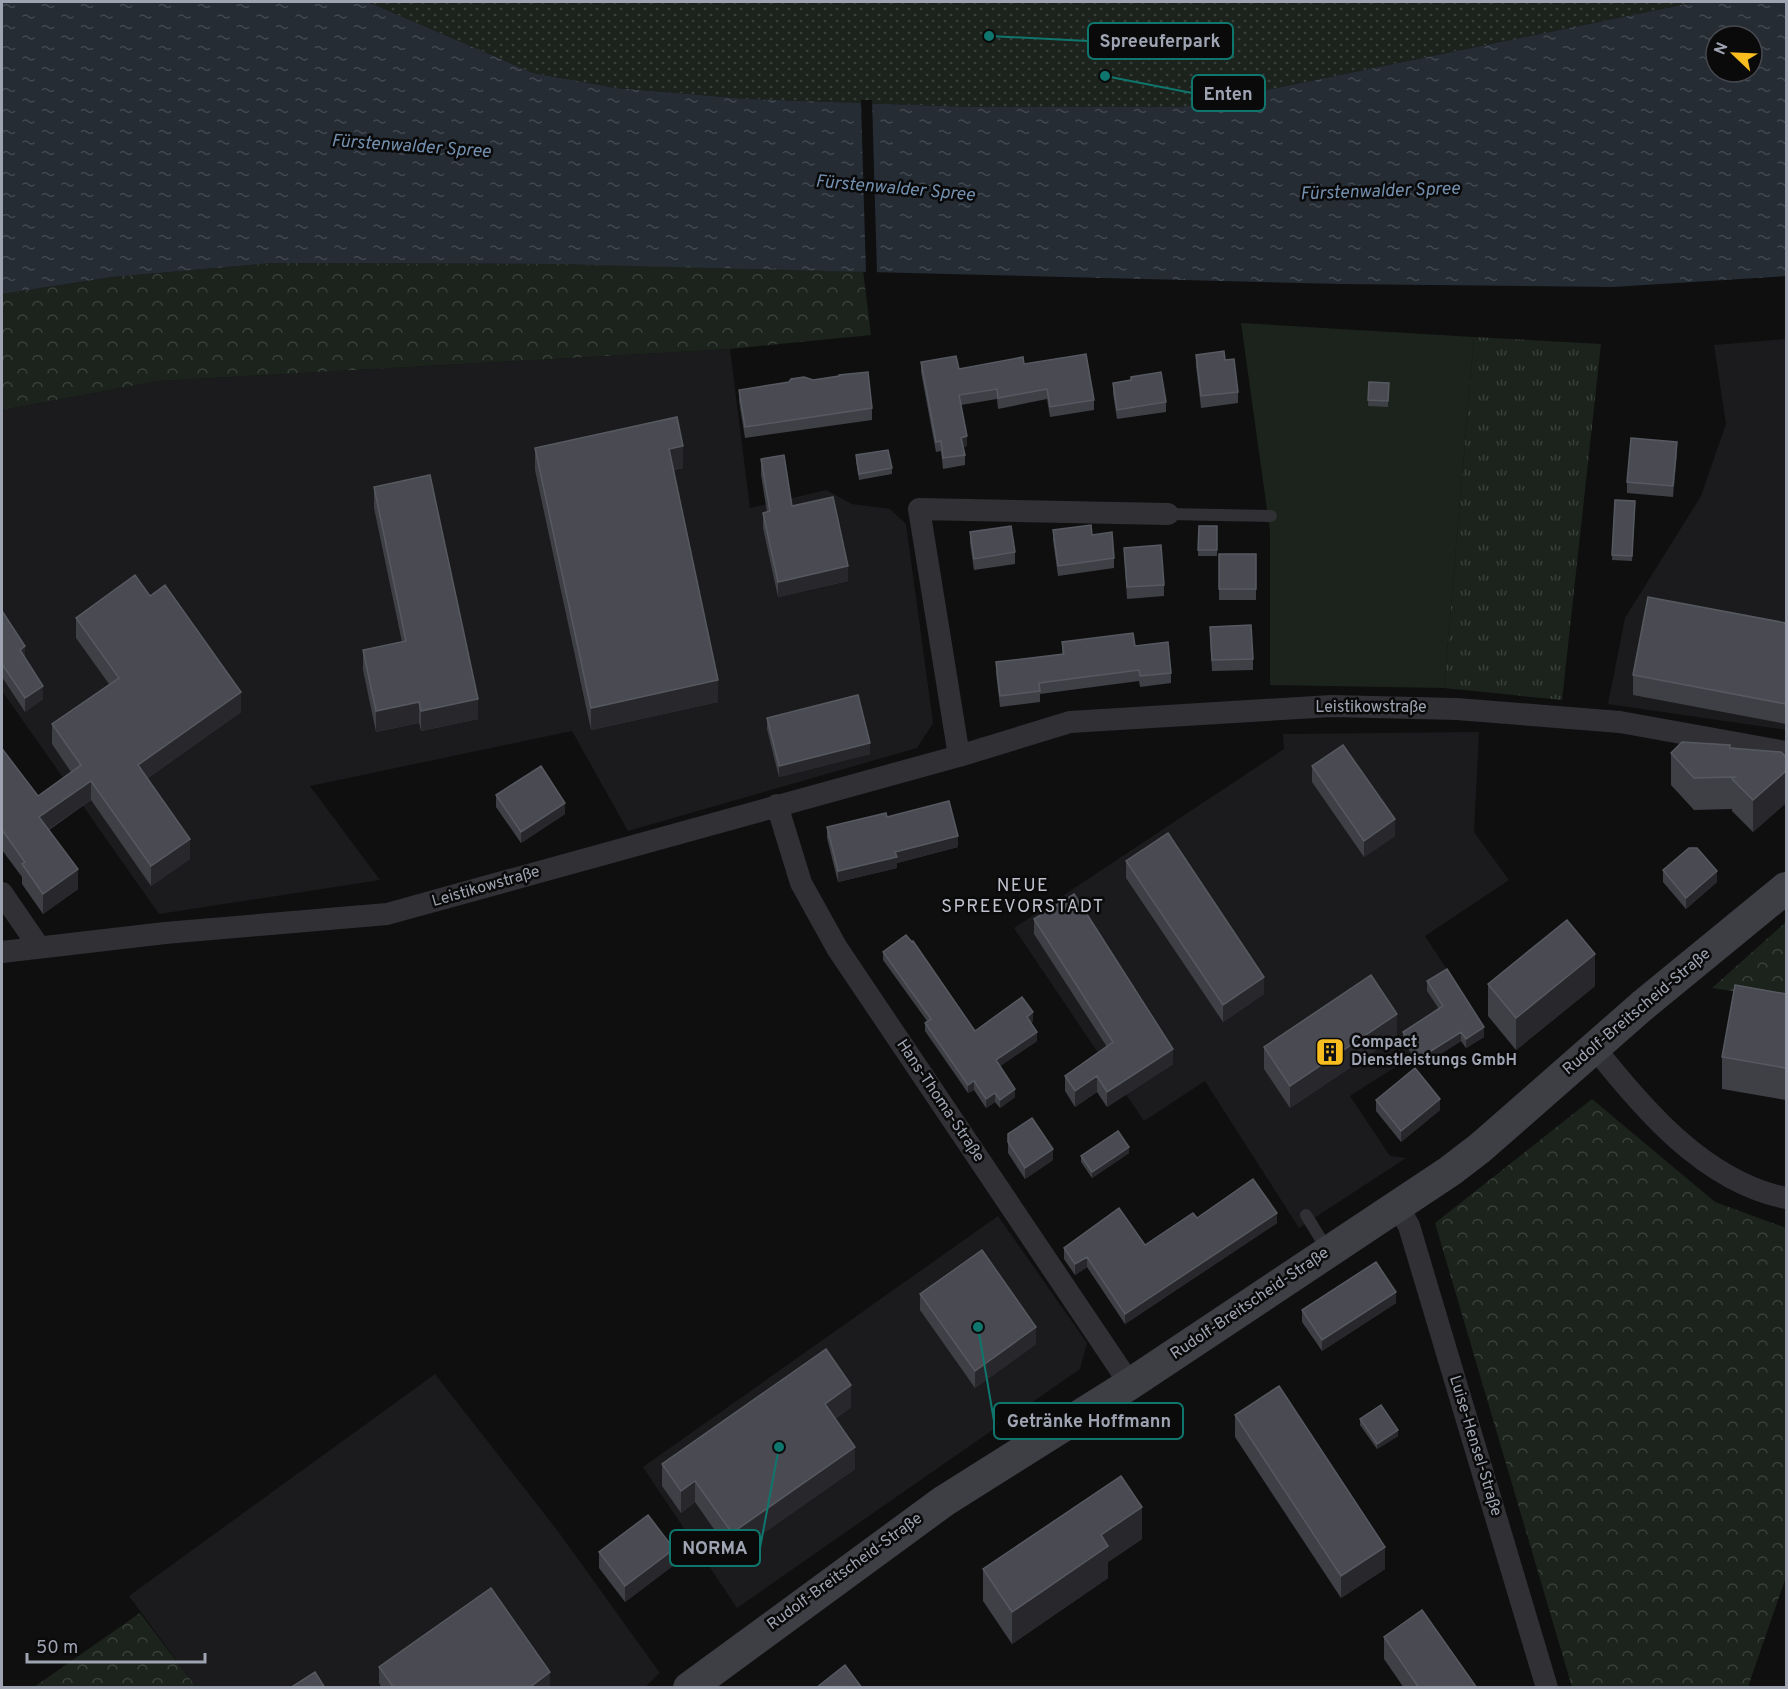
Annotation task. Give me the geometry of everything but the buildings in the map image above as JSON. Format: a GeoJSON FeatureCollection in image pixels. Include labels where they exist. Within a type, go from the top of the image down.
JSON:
{"type":"FeatureCollection","features":[{"type":"Feature","properties":{"kind":"main road","name":"Rudolf-Breitscheid-Straße"},"geometry":{"type":"LineString","coordinates":[[689,1688],[944,1501],[1130,1384],[1398,1207],[1480,1148],[1594,1047],[1786,888]]}},
{"type":"Feature","properties":{"kind":"street"},"geometry":{"type":"LineString","coordinates":[[959,756],[919,509],[1168,514]]}},
{"type":"Feature","properties":{"kind":"street","name":"Leistikowstraße"},"geometry":{"type":"LineString","coordinates":[[2,952],[165,933],[387,914],[959,756],[1070,722],[1331,706],[1457,709],[1620,722],[1786,752]]}},
{"type":"Feature","properties":{"kind":"street","name":"Hans-Thoma-Straße"},"geometry":{"type":"LineString","coordinates":[[777,805],[801,883],[837,948],[1130,1384]]}},
{"type":"Feature","properties":{"kind":"street"},"geometry":{"type":"LineString","coordinates":[[2,893],[39,947]]}},
{"type":"Feature","properties":{"kind":"street"},"geometry":{"type":"LineString","coordinates":[[1594,1047],[1622,1083],[1676,1140],[1708,1164],[1747,1185],[1786,1198]]}},
{"type":"Feature","properties":{"kind":"street","name":"Luise-Hensel-Straße"},"geometry":{"type":"LineString","coordinates":[[1398,1207],[1409,1226],[1547,1688]]}},
{"type":"Feature","properties":{"kind":"lane"},"geometry":{"type":"LineString","coordinates":[[1168,514],[1271,516]]}},
{"type":"Feature","properties":{"kind":"lane"},"geometry":{"type":"LineString","coordinates":[[1306,1215],[1329,1252]]}},
{"type":"Feature","properties":{"kind":"shaded area"},"geometry":{"type":"Polygon","coordinates":[[[1786,339],[1786,730],[1608,704],[1625,618],[1701,496],[1726,424],[1714,345],[1786,339]]]}},
{"type":"Feature","properties":{"kind":"shaded area"},"geometry":{"type":"Polygon","coordinates":[[[730,349],[750,508],[826,490],[852,504],[890,509],[906,524],[933,723],[917,748],[628,831],[572,731],[310,786],[380,880],[159,914],[2,691],[2,410],[158,381],[730,349]]]}},
{"type":"Feature","properties":{"kind":"shaded area"},"geometry":{"type":"Polygon","coordinates":[[[1479,732],[1474,832],[1509,880],[1425,936],[1477,1015],[1350,1096],[1390,1156],[1406,1158],[1299,1228],[1205,1081],[1144,1121],[1014,928],[1284,749],[1283,734],[1479,732]]]}},
{"type":"Feature","properties":{"kind":"shaded area"},"geometry":{"type":"Polygon","coordinates":[[[998,1216],[1087,1343],[1080,1369],[737,1608],[643,1467],[998,1216]]]}},
{"type":"Feature","properties":{"kind":"shaded area"},"geometry":{"type":"Polygon","coordinates":[[[435,1374],[557,1530],[660,1673],[644,1688],[196,1687],[129,1596],[435,1374]]]}},
{"type":"Feature","properties":{"kind":"green space"},"geometry":{"type":"Polygon","coordinates":[[[368,2],[1696,2],[1183,107],[972,107],[748,99],[616,88],[533,73],[368,2]]]}},
{"type":"Feature","properties":{"kind":"green space"},"geometry":{"type":"Polygon","coordinates":[[[272,263],[556,264],[863,270],[871,335],[730,349],[158,381],[2,410],[2,294],[112,277],[272,263]]]}},
{"type":"Feature","properties":{"kind":"green space"},"geometry":{"type":"Polygon","coordinates":[[[1241,323],[1474,337],[1444,688],[1270,685],[1270,531],[1241,323]]]}},
{"type":"Feature","properties":{"kind":"green space"},"geometry":{"type":"Polygon","coordinates":[[[1474,337],[1601,344],[1562,700],[1444,688],[1474,337]]]}},
{"type":"Feature","properties":{"kind":"green space"},"geometry":{"type":"Polygon","coordinates":[[[1786,922],[1786,999],[1712,988],[1786,922]]]}},
{"type":"Feature","properties":{"kind":"green space"},"geometry":{"type":"Polygon","coordinates":[[[1592,1099],[1715,1202],[1786,1228],[1786,1577],[1748,1687],[1572,1687],[1435,1223],[1592,1099]]]}},
{"type":"Feature","properties":{"kind":"green space"},"geometry":{"type":"Polygon","coordinates":[[[140,1613],[196,1687],[34,1687],[140,1613]]]}},
{"type":"Feature","properties":{"kind":"water","name":"Fürstenwalder Spree"},"geometry":{"type":"Polygon","coordinates":[[[2,2],[368,2],[533,73],[616,88],[748,99],[972,107],[1183,107],[1696,2],[1786,2],[1786,276],[1613,287],[1341,284],[556,264],[272,263],[112,277],[2,294],[2,2]]]}},
{"type":"Feature","properties":{"kind":"pier"},"geometry":{"type":"Polygon","coordinates":[[[861,100],[872,100],[877,274],[866,274],[861,100]]]}},
{"type":"Feature","properties":{"kind":"place","name":"Spreeuferpark"},"geometry":{"type":"Point","coordinates":[989,36]}},
{"type":"Feature","properties":{"kind":"place","name":"Enten"},"geometry":{"type":"Point","coordinates":[1105,76]}},
{"type":"Feature","properties":{"kind":"place","name":"Compact Dienstleistungs GmbH"},"geometry":{"type":"Point","coordinates":[1330,1052]}},
{"type":"Feature","properties":{"kind":"place","name":"Getränke Hoffmann"},"geometry":{"type":"Point","coordinates":[978,1327]}},
{"type":"Feature","properties":{"kind":"place","name":"NORMA"},"geometry":{"type":"Point","coordinates":[779,1447]}},
{"type":"Feature","properties":{"kind":"district","name":"NEUE SPREEVORSTADT"},"geometry":{"type":"Point","coordinates":[1023,896]}}]}
